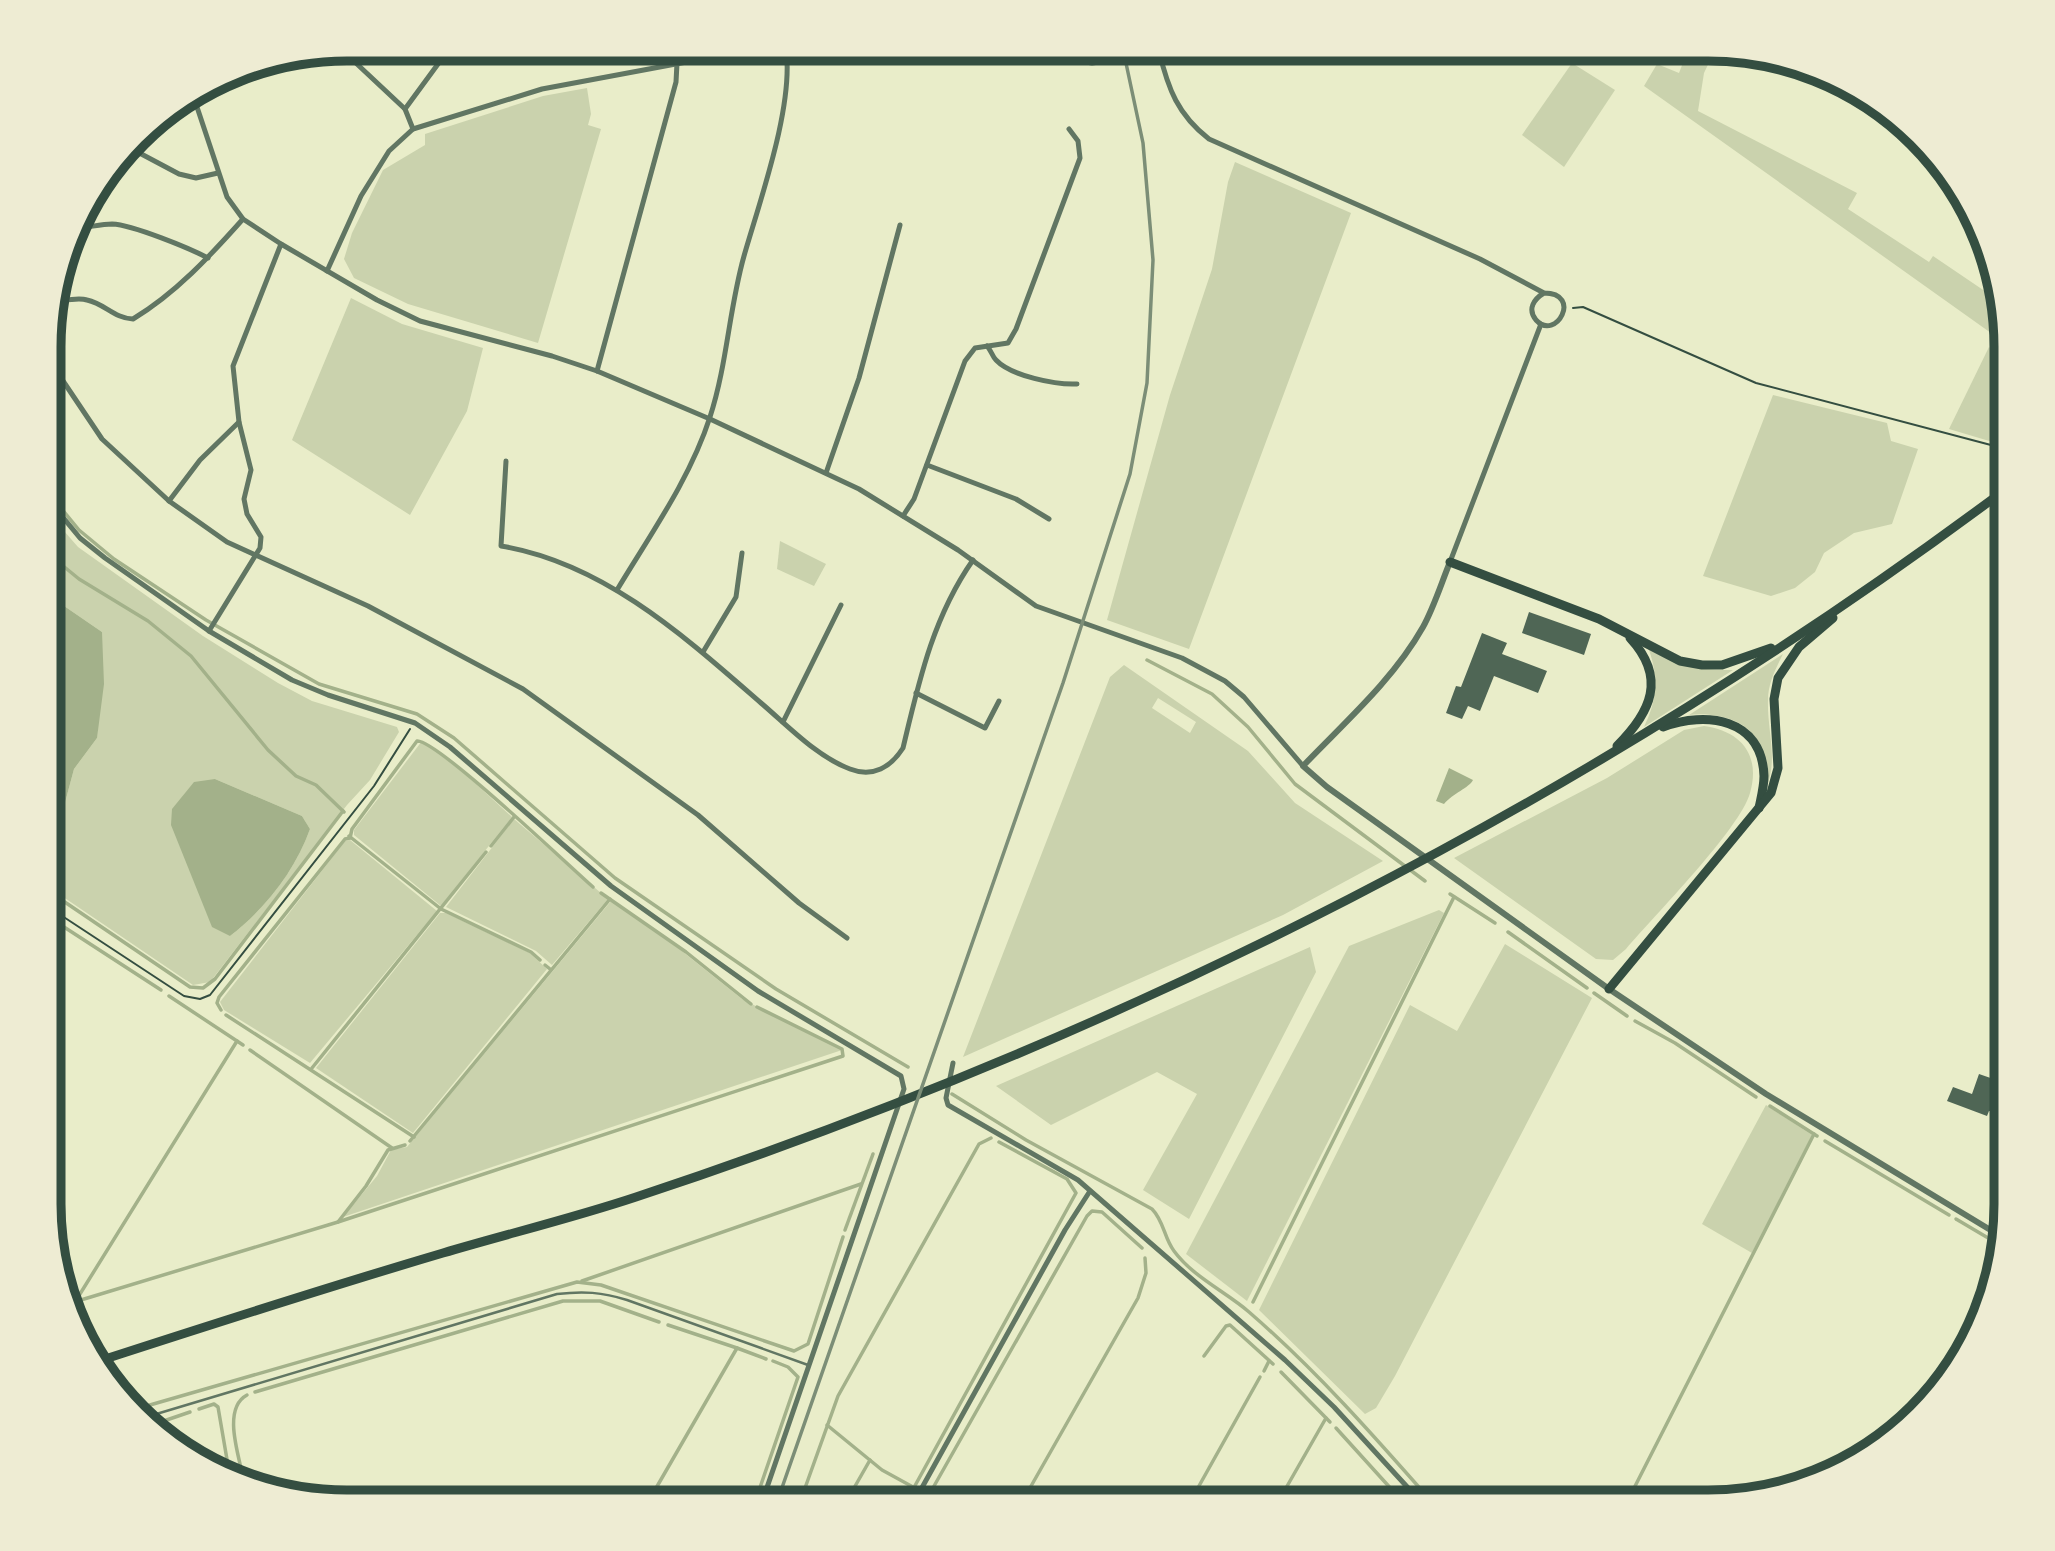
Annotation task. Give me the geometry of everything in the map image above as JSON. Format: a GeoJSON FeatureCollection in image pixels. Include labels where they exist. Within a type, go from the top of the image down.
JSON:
{"type":"FeatureCollection","features":[{"type":"Feature","properties":{"kind":"highway"},"geometry":{"type":"LineString","coordinates":[[107,1359],[433,1256],[635,1197],[972,1072],[1158,992],[1295,928],[1454,845],[1606,757],[1860,594],[1994,498]]}},
{"type":"Feature","properties":{"kind":"highway"},"geometry":{"type":"LineString","coordinates":[[1450,562],[1624,631],[1681,661],[1702,666],[1744,659],[1791,640]]}},
{"type":"Feature","properties":{"kind":"highway"},"geometry":{"type":"LineString","coordinates":[[1609,989],[1771,793],[1778,768],[1773,699],[1777,678],[1799,647],[1860,594]]}},
{"type":"Feature","properties":{"kind":"highway"},"geometry":{"type":"LineString","coordinates":[[1606,757],[1636,727],[1647,707],[1651,689],[1650,669],[1639,648],[1624,631]]}},
{"type":"Feature","properties":{"kind":"highway"},"geometry":{"type":"LineString","coordinates":[[1648,732],[1683,720],[1705,718],[1724,721],[1742,731],[1761,760],[1764,777],[1759,809]]}},
{"type":"Feature","properties":{"kind":"street"},"geometry":{"type":"LineString","coordinates":[[354,61],[405,109],[413,129]]}},
{"type":"Feature","properties":{"kind":"street"},"geometry":{"type":"LineString","coordinates":[[405,109],[440,61]]}},
{"type":"Feature","properties":{"kind":"street"},"geometry":{"type":"LineString","coordinates":[[327,271],[361,196],[389,151],[413,129],[542,89],[688,61]]}},
{"type":"Feature","properties":{"kind":"street"},"geometry":{"type":"LineString","coordinates":[[617,590],[688,467],[710,419],[731,331],[742,261],[777,137],[788,61]]}},
{"type":"Feature","properties":{"kind":"street"},"geometry":{"type":"LineString","coordinates":[[1074,61],[1092,64],[1106,61]]}},
{"type":"Feature","properties":{"kind":"street"},"geometry":{"type":"LineString","coordinates":[[1161,61],[1168,88],[1179,111],[1209,139],[1492,265],[1544,293],[1553,293],[1561,299],[1565,309],[1561,320],[1552,325],[1541,324],[1534,318],[1531,307],[1535,298],[1544,293]]}},
{"type":"Feature","properties":{"kind":"street"},"geometry":{"type":"LineString","coordinates":[[597,371],[676,82],[677,63]]}},
{"type":"Feature","properties":{"kind":"street"},"geometry":{"type":"LineString","coordinates":[[196,104],[227,197],[243,219],[281,244],[421,321],[552,356],[597,371],[710,419],[826,473],[904,516],[974,560],[1014,592],[1055,615],[1182,658],[1225,681],[1244,696],[1303,766],[1327,787],[1609,989],[1766,1094],[1992,1231]]}},
{"type":"Feature","properties":{"kind":"street"},"geometry":{"type":"LineString","coordinates":[[904,516],[927,465],[965,361],[975,348],[1008,343],[1016,329],[1080,158],[1078,141],[1069,129]]}},
{"type":"Feature","properties":{"kind":"street"},"geometry":{"type":"LineString","coordinates":[[138,152],[179,174],[196,178],[218,173]]}},
{"type":"Feature","properties":{"kind":"street"},"geometry":{"type":"LineString","coordinates":[[65,301],[84,299],[97,303],[113,315],[134,318],[153,307],[208,258],[243,219]]}},
{"type":"Feature","properties":{"kind":"street"},"geometry":{"type":"LineString","coordinates":[[88,227],[113,224],[132,228],[208,258]]}},
{"type":"Feature","properties":{"kind":"street"},"geometry":{"type":"LineString","coordinates":[[826,473],[859,378],[900,225]]}},
{"type":"Feature","properties":{"kind":"street"},"geometry":{"type":"LineString","coordinates":[[209,631],[256,557],[261,537],[247,514],[244,499],[251,470],[239,422],[233,366],[238,345],[281,244]]}},
{"type":"Feature","properties":{"kind":"street"},"geometry":{"type":"LineString","coordinates":[[1303,766],[1389,676],[1407,653],[1432,608],[1541,324]]}},
{"type":"Feature","properties":{"kind":"street"},"geometry":{"type":"LineString","coordinates":[[987,346],[995,359],[1007,366],[1054,385],[1077,384]]}},
{"type":"Feature","properties":{"kind":"street"},"geometry":{"type":"LineString","coordinates":[[61,378],[102,439],[169,501],[227,542],[368,606],[523,689],[698,815],[799,903],[847,938]]}},
{"type":"Feature","properties":{"kind":"street"},"geometry":{"type":"LineString","coordinates":[[169,501],[200,460],[239,422]]}},
{"type":"Feature","properties":{"kind":"street"},"geometry":{"type":"LineString","coordinates":[[506,461],[501,546],[548,557],[617,590],[703,652],[783,722],[832,760],[851,770],[869,773],[885,768],[903,748],[916,693],[938,622],[974,560]]}},
{"type":"Feature","properties":{"kind":"street"},"geometry":{"type":"LineString","coordinates":[[927,465],[1016,499],[1049,519]]}},
{"type":"Feature","properties":{"kind":"street"},"geometry":{"type":"LineString","coordinates":[[61,515],[80,538],[105,558],[209,631],[292,680],[328,695],[415,723],[450,747],[611,886],[758,991],[901,1076],[904,1088],[766,1490]]}},
{"type":"Feature","properties":{"kind":"street"},"geometry":{"type":"LineString","coordinates":[[703,652],[736,597],[742,553]]}},
{"type":"Feature","properties":{"kind":"street"},"geometry":{"type":"LineString","coordinates":[[783,722],[841,605]]}},
{"type":"Feature","properties":{"kind":"street"},"geometry":{"type":"LineString","coordinates":[[916,693],[985,728],[999,701]]}},
{"type":"Feature","properties":{"kind":"street"},"geometry":{"type":"LineString","coordinates":[[953,1063],[946,1098],[956,1111],[1066,1172],[1090,1191],[1285,1360],[1334,1407],[1410,1490]]}},
{"type":"Feature","properties":{"kind":"street"},"geometry":{"type":"LineString","coordinates":[[921,1490],[1090,1191]]}},
{"type":"Feature","properties":{"kind":"lane"},"geometry":{"type":"LineString","coordinates":[[154,1415],[557,1294],[583,1291],[603,1292],[809,1365]]}},
{"type":"Feature","properties":{"kind":"path"},"geometry":{"type":"LineString","coordinates":[[1565,309],[1583,307],[1756,383],[1994,446]]}},
{"type":"Feature","properties":{"kind":"path"},"geometry":{"type":"LineString","coordinates":[[61,915],[184,996],[200,999],[211,995],[374,786],[415,723]]}},
{"type":"Feature","properties":{"kind":"shaded area"},"geometry":{"type":"Polygon","coordinates":[[[1684,61],[1710,61],[1704,73],[1698,111],[1857,193],[1848,209],[1929,262],[1933,256],[1988,294],[1993,335],[1644,86],[1657,64],[1679,73],[1684,61]]]}},
{"type":"Feature","properties":{"kind":"shaded area"},"geometry":{"type":"Polygon","coordinates":[[[1572,63],[1615,90],[1564,167],[1522,135],[1572,63]]]}},
{"type":"Feature","properties":{"kind":"shaded area"},"geometry":{"type":"Polygon","coordinates":[[[587,88],[591,114],[588,125],[601,129],[538,343],[408,304],[354,278],[344,259],[352,233],[383,170],[425,145],[425,134],[543,96],[587,88]]]}},
{"type":"Feature","properties":{"kind":"shaded area"},"geometry":{"type":"Polygon","coordinates":[[[1235,162],[1351,213],[1189,649],[1107,620],[1170,395],[1212,269],[1228,182],[1235,162]]]}},
{"type":"Feature","properties":{"kind":"shaded area"},"geometry":{"type":"Polygon","coordinates":[[[351,298],[402,324],[483,348],[467,411],[410,515],[292,440],[351,298]]]}},
{"type":"Feature","properties":{"kind":"shaded area"},"geometry":{"type":"Polygon","coordinates":[[[1989,347],[1994,351],[1994,442],[1949,429],[1989,347]]]}},
{"type":"Feature","properties":{"kind":"shaded area"},"geometry":{"type":"Polygon","coordinates":[[[1773,395],[1887,423],[1891,441],[1918,449],[1892,524],[1854,533],[1824,553],[1815,572],[1795,588],[1771,596],[1703,576],[1773,395]]]}},
{"type":"Feature","properties":{"kind":"shaded area"},"geometry":{"type":"Polygon","coordinates":[[[61,527],[78,547],[203,636],[278,683],[312,701],[397,727],[399,732],[370,780],[347,805],[210,982],[193,985],[61,895],[61,818],[74,769],[97,738],[102,632],[61,604],[61,527]],[[215,779],[230,936],[255,914],[278,888],[296,860],[310,829],[302,816],[215,779]]]}},
{"type":"Feature","properties":{"kind":"shaded area"},"geometry":{"type":"Polygon","coordinates":[[[780,541],[826,564],[814,586],[777,569],[780,541]]]}},
{"type":"Feature","properties":{"kind":"shaded area"},"geometry":{"type":"Polygon","coordinates":[[[61,604],[102,632],[104,684],[97,738],[74,769],[61,818],[61,604]]]}},
{"type":"Feature","properties":{"kind":"shaded area"},"geometry":{"type":"Polygon","coordinates":[[[1649,650],[1690,666],[1733,670],[1644,727],[1652,708],[1655,689],[1649,650]]]}},
{"type":"Feature","properties":{"kind":"shaded area"},"geometry":{"type":"Polygon","coordinates":[[[1783,654],[1768,694],[1772,765],[1767,786],[1760,747],[1749,730],[1720,716],[1689,715],[1783,654]]]}},
{"type":"Feature","properties":{"kind":"shaded area"},"geometry":{"type":"Polygon","coordinates":[[[1124,665],[1248,751],[1295,803],[1383,861],[1283,915],[963,1057],[1110,677],[1124,665]],[[1158,698],[1152,708],[1190,733],[1196,722],[1158,698]]]}},
{"type":"Feature","properties":{"kind":"shaded area"},"geometry":{"type":"Polygon","coordinates":[[[1704,726],[1728,733],[1745,747],[1753,767],[1750,793],[1743,809],[1714,849],[1626,949],[1613,960],[1596,959],[1454,858],[1607,778],[1684,730],[1704,726]]]}},
{"type":"Feature","properties":{"kind":"shaded area"},"geometry":{"type":"Polygon","coordinates":[[[422,741],[462,771],[512,817],[441,906],[354,835],[354,830],[422,741]]]}},
{"type":"Feature","properties":{"kind":"shaded area"},"geometry":{"type":"Polygon","coordinates":[[[1449,768],[1473,780],[1444,804],[1436,801],[1449,768]]]}},
{"type":"Feature","properties":{"kind":"shaded area"},"geometry":{"type":"Polygon","coordinates":[[[215,779],[302,816],[310,829],[296,860],[278,888],[255,914],[230,936],[212,927],[171,825],[172,809],[194,782],[215,779]]]}},
{"type":"Feature","properties":{"kind":"shaded area"},"geometry":{"type":"Polygon","coordinates":[[[514,819],[608,899],[552,965],[536,951],[446,907],[514,819]]]}},
{"type":"Feature","properties":{"kind":"shaded area"},"geometry":{"type":"Polygon","coordinates":[[[350,840],[437,911],[310,1063],[224,1010],[220,1002],[345,841],[350,840]]]}},
{"type":"Feature","properties":{"kind":"shaded area"},"geometry":{"type":"Polygon","coordinates":[[[611,901],[678,948],[742,999],[842,1050],[343,1217],[377,1176],[391,1150],[407,1147],[611,901]]]}},
{"type":"Feature","properties":{"kind":"shaded area"},"geometry":{"type":"Polygon","coordinates":[[[1439,910],[1444,913],[1247,1301],[1186,1254],[1349,946],[1439,910]]]}},
{"type":"Feature","properties":{"kind":"shaded area"},"geometry":{"type":"Polygon","coordinates":[[[440,913],[446,913],[530,953],[547,969],[413,1133],[316,1068],[440,913]]]}},
{"type":"Feature","properties":{"kind":"shaded area"},"geometry":{"type":"Polygon","coordinates":[[[1505,944],[1592,998],[1395,1376],[1376,1408],[1365,1414],[1259,1310],[1410,1005],[1457,1031],[1505,944]]]}},
{"type":"Feature","properties":{"kind":"shaded area"},"geometry":{"type":"Polygon","coordinates":[[[1310,947],[1316,972],[1189,1219],[1143,1190],[1197,1094],[1157,1072],[1051,1125],[996,1086],[1310,947]]]}},
{"type":"Feature","properties":{"kind":"shaded area"},"geometry":{"type":"Polygon","coordinates":[[[1766,1105],[1812,1135],[1752,1253],[1702,1224],[1766,1105]]]}},
{"type":"Feature","properties":{"kind":"building"},"geometry":{"type":"Polygon","coordinates":[[[1529,612],[1591,634],[1584,655],[1522,633],[1529,612]]]}},
{"type":"Feature","properties":{"kind":"building"},"geometry":{"type":"Polygon","coordinates":[[[1482,633],[1507,643],[1502,654],[1547,671],[1538,693],[1494,676],[1480,711],[1468,706],[1462,719],[1446,713],[1456,686],[1461,687],[1482,633]]]}},
{"type":"Feature","properties":{"kind":"building"},"geometry":{"type":"Polygon","coordinates":[[[1979,1074],[1994,1079],[1994,1112],[1989,1111],[1987,1116],[1947,1101],[1953,1087],[1972,1094],[1979,1074]]]}},
{"type":"Feature","properties":{"kind":"waterway"},"geometry":{"type":"LineString","coordinates":[[61,508],[79,530],[114,559],[206,620],[319,684],[417,714],[454,738],[615,878],[776,989],[908,1067]]}},
{"type":"Feature","properties":{"kind":"waterway"},"geometry":{"type":"LineString","coordinates":[[61,564],[79,579],[148,621],[191,656],[268,750],[296,776],[316,785],[344,812]]}},
{"type":"Feature","properties":{"kind":"waterway"},"geometry":{"type":"LineString","coordinates":[[1147,660],[1212,694],[1248,727],[1295,784],[1425,881]]}},
{"type":"Feature","properties":{"kind":"waterway"},"geometry":{"type":"LineString","coordinates":[[221,1010],[217,1003],[219,997],[345,839],[350,838],[352,829],[417,741],[429,746],[475,781],[593,887]]}},
{"type":"Feature","properties":{"kind":"waterway"},"geometry":{"type":"LineString","coordinates":[[61,899],[190,987],[203,988],[215,979],[343,811]]}},
{"type":"Feature","properties":{"kind":"waterway"},"geometry":{"type":"LineString","coordinates":[[491,846],[514,817]]}},
{"type":"Feature","properties":{"kind":"waterway"},"geometry":{"type":"LineString","coordinates":[[349,836],[441,909],[531,952],[540,960]]}},
{"type":"Feature","properties":{"kind":"waterway"},"geometry":{"type":"LineString","coordinates":[[312,1068],[486,852]]}},
{"type":"Feature","properties":{"kind":"waterway"},"geometry":{"type":"LineString","coordinates":[[601,893],[686,952],[751,1004]]}},
{"type":"Feature","properties":{"kind":"waterway"},"geometry":{"type":"LineString","coordinates":[[1450,894],[1495,923]]}},
{"type":"Feature","properties":{"kind":"waterway"},"geometry":{"type":"LineString","coordinates":[[1253,1302],[1454,897]]}},
{"type":"Feature","properties":{"kind":"waterway"},"geometry":{"type":"LineString","coordinates":[[410,1141],[610,899]]}},
{"type":"Feature","properties":{"kind":"waterway"},"geometry":{"type":"LineString","coordinates":[[64,927],[161,990]]}},
{"type":"Feature","properties":{"kind":"waterway"},"geometry":{"type":"LineString","coordinates":[[1508,932],[1587,988]]}},
{"type":"Feature","properties":{"kind":"waterway"},"geometry":{"type":"LineString","coordinates":[[545,965],[550,969]]}},
{"type":"Feature","properties":{"kind":"waterway"},"geometry":{"type":"LineString","coordinates":[[1594,993],[1627,1016]]}},
{"type":"Feature","properties":{"kind":"waterway"},"geometry":{"type":"LineString","coordinates":[[169,996],[243,1045]]}},
{"type":"Feature","properties":{"kind":"waterway"},"geometry":{"type":"LineString","coordinates":[[78,1301],[338,1222],[843,1056],[842,1049],[757,1007]]}},
{"type":"Feature","properties":{"kind":"waterway"},"geometry":{"type":"LineString","coordinates":[[226,1015],[414,1137]]}},
{"type":"Feature","properties":{"kind":"waterway"},"geometry":{"type":"LineString","coordinates":[[1635,1021],[1675,1043],[1756,1097]]}},
{"type":"Feature","properties":{"kind":"waterway"},"geometry":{"type":"LineString","coordinates":[[77,1299],[237,1041]]}},
{"type":"Feature","properties":{"kind":"waterway"},"geometry":{"type":"LineString","coordinates":[[250,1050],[392,1148]]}},
{"type":"Feature","properties":{"kind":"waterway"},"geometry":{"type":"LineString","coordinates":[[952,1094],[1026,1140],[1152,1209],[1171,1246],[1182,1260],[1249,1312],[1298,1357],[1421,1490]]}},
{"type":"Feature","properties":{"kind":"waterway"},"geometry":{"type":"LineString","coordinates":[[1770,1106],[1817,1136]]}},
{"type":"Feature","properties":{"kind":"waterway"},"geometry":{"type":"LineString","coordinates":[[1633,1490],[1814,1134]]}},
{"type":"Feature","properties":{"kind":"waterway"},"geometry":{"type":"LineString","coordinates":[[804,1490],[838,1396],[979,1144],[991,1138]]}},
{"type":"Feature","properties":{"kind":"waterway"},"geometry":{"type":"LineString","coordinates":[[1825,1141],[1949,1215]]}},
{"type":"Feature","properties":{"kind":"waterway"},"geometry":{"type":"LineString","coordinates":[[913,1490],[1076,1193],[1067,1179],[999,1142]]}},
{"type":"Feature","properties":{"kind":"waterway"},"geometry":{"type":"LineString","coordinates":[[338,1222],[366,1186],[388,1150],[405,1145]]}},
{"type":"Feature","properties":{"kind":"waterway"},"geometry":{"type":"LineString","coordinates":[[845,1230],[873,1154]]}},
{"type":"Feature","properties":{"kind":"waterway"},"geometry":{"type":"LineString","coordinates":[[582,1281],[861,1184]]}},
{"type":"Feature","properties":{"kind":"waterway"},"geometry":{"type":"LineString","coordinates":[[932,1490],[1087,1216],[1092,1211],[1102,1212],[1142,1248]]}},
{"type":"Feature","properties":{"kind":"waterway"},"geometry":{"type":"LineString","coordinates":[[1956,1219],[1991,1240]]}},
{"type":"Feature","properties":{"kind":"waterway"},"geometry":{"type":"LineString","coordinates":[[145,1406],[577,1282],[601,1285],[794,1351],[808,1344],[843,1237]]}},
{"type":"Feature","properties":{"kind":"waterway"},"geometry":{"type":"LineString","coordinates":[[1029,1490],[1138,1298],[1146,1273],[1145,1258]]}},
{"type":"Feature","properties":{"kind":"waterway"},"geometry":{"type":"LineString","coordinates":[[255,1392],[563,1301],[600,1301],[659,1322]]}},
{"type":"Feature","properties":{"kind":"waterway"},"geometry":{"type":"LineString","coordinates":[[668,1325],[737,1348]]}},
{"type":"Feature","properties":{"kind":"waterway"},"geometry":{"type":"LineString","coordinates":[[1204,1356],[1226,1326],[1230,1325],[1273,1364]]}},
{"type":"Feature","properties":{"kind":"waterway"},"geometry":{"type":"LineString","coordinates":[[655,1490],[737,1348],[766,1359]]}},
{"type":"Feature","properties":{"kind":"waterway"},"geometry":{"type":"LineString","coordinates":[[759,1490],[798,1377],[788,1367],[773,1361]]}},
{"type":"Feature","properties":{"kind":"waterway"},"geometry":{"type":"LineString","coordinates":[[1264,1371],[1269,1361]]}},
{"type":"Feature","properties":{"kind":"waterway"},"geometry":{"type":"LineString","coordinates":[[1281,1372],[1330,1422]]}},
{"type":"Feature","properties":{"kind":"waterway"},"geometry":{"type":"LineString","coordinates":[[1197,1490],[1260,1377]]}},
{"type":"Feature","properties":{"kind":"waterway"},"geometry":{"type":"LineString","coordinates":[[241,1469],[234,1422],[239,1402],[247,1395]]}},
{"type":"Feature","properties":{"kind":"waterway"},"geometry":{"type":"LineString","coordinates":[[199,1409],[214,1404],[218,1407],[228,1463]]}},
{"type":"Feature","properties":{"kind":"waterway"},"geometry":{"type":"LineString","coordinates":[[162,1422],[190,1412]]}},
{"type":"Feature","properties":{"kind":"waterway"},"geometry":{"type":"LineString","coordinates":[[1285,1490],[1326,1418]]}},
{"type":"Feature","properties":{"kind":"waterway"},"geometry":{"type":"LineString","coordinates":[[827,1425],[882,1470],[913,1487]]}},
{"type":"Feature","properties":{"kind":"waterway"},"geometry":{"type":"LineString","coordinates":[[1336,1428],[1392,1490]]}},
{"type":"Feature","properties":{"kind":"waterway"},"geometry":{"type":"LineString","coordinates":[[853,1490],[870,1460]]}},
{"type":"Feature","properties":{"kind":"railway"},"geometry":{"type":"LineString","coordinates":[[781,1490],[1063,683],[1130,474],[1147,383],[1153,260],[1143,143],[1126,61]]}}]}
